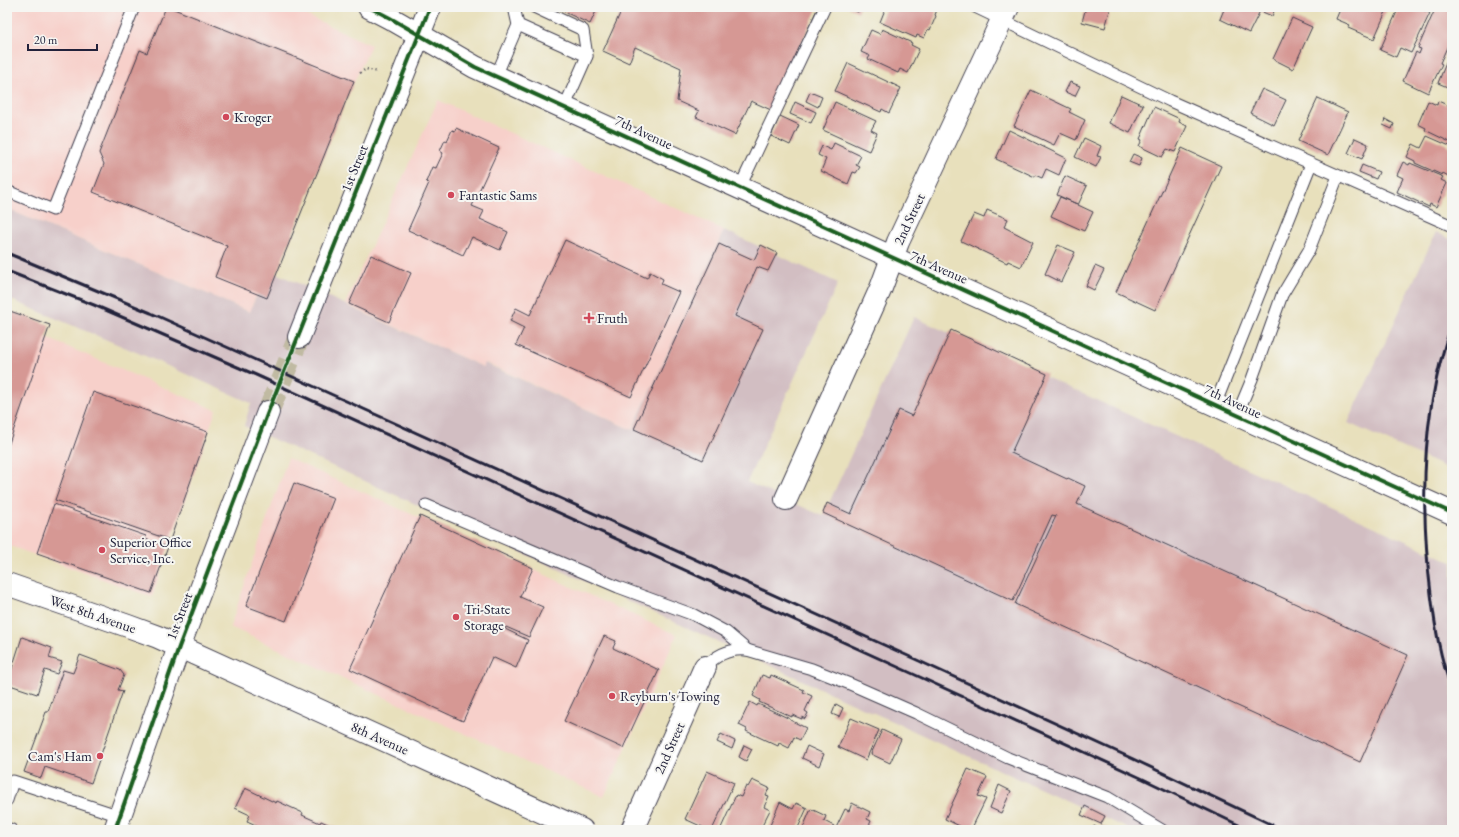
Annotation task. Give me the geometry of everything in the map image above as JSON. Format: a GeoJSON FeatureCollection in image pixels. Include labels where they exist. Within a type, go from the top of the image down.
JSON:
{"type":"FeatureCollection","features":[{"type":"Feature","properties":{"kind":"street","name":"7th Avenue"},"geometry":{"type":"LineString","coordinates":[[369,7],[475,67],[739,189],[1452,513]]}},
{"type":"Feature","properties":{"kind":"street","name":"1st Street"},"geometry":{"type":"LineString","coordinates":[[299,337],[430,7]]}},
{"type":"Feature","properties":{"kind":"street","name":"2nd Street"},"geometry":{"type":"LineString","coordinates":[[786,499],[881,288],[892,258],[1005,13]]}},
{"type":"Feature","properties":{"kind":"street","name":"1st Street"},"geometry":{"type":"LineString","coordinates":[[117,823],[179,647],[268,412]]}},
{"type":"Feature","properties":{"kind":"street","name":"West 8th Avenue"},"geometry":{"type":"LineString","coordinates":[[7,584],[128,626],[179,647]]}},
{"type":"Feature","properties":{"kind":"street","name":"8th Avenue"},"geometry":{"type":"LineString","coordinates":[[179,647],[582,830]]}},
{"type":"Feature","properties":{"kind":"street","name":"2nd Street"},"geometry":{"type":"LineString","coordinates":[[632,830],[705,667]]}},
{"type":"Feature","properties":{"kind":"lane"},"geometry":{"type":"LineString","coordinates":[[7,191],[53,210],[134,7]]}},
{"type":"Feature","properties":{"kind":"lane"},"geometry":{"type":"LineString","coordinates":[[496,76],[518,25],[514,7]]}},
{"type":"Feature","properties":{"kind":"lane"},"geometry":{"type":"LineString","coordinates":[[534,7],[583,30],[587,56],[564,108]]}},
{"type":"Feature","properties":{"kind":"lane"},"geometry":{"type":"LineString","coordinates":[[739,189],[825,7]]}},
{"type":"Feature","properties":{"kind":"lane"},"geometry":{"type":"LineString","coordinates":[[975,7],[1005,13],[1170,100],[1452,226]]}},
{"type":"Feature","properties":{"kind":"lane"},"geometry":{"type":"LineString","coordinates":[[518,25],[587,56]]}},
{"type":"Feature","properties":{"kind":"lane"},"geometry":{"type":"LineString","coordinates":[[1215,405],[1311,164]]}},
{"type":"Feature","properties":{"kind":"lane"},"geometry":{"type":"LineString","coordinates":[[1237,415],[1252,380],[1282,295],[1310,250],[1338,176]]}},
{"type":"Feature","properties":{"kind":"lane"},"geometry":{"type":"LineString","coordinates":[[426,505],[618,588],[694,614],[726,632],[747,650]]}},
{"type":"Feature","properties":{"kind":"lane"},"geometry":{"type":"LineString","coordinates":[[705,667],[713,658],[730,650],[747,650],[812,669],[916,713],[1008,758],[1107,798],[1162,830]]}},
{"type":"Feature","properties":{"kind":"lane"},"geometry":{"type":"LineString","coordinates":[[7,800],[13,781],[117,823]]}},
{"type":"Feature","properties":{"kind":"lane"},"geometry":{"type":"LineString","coordinates":[[7,828],[12,830]]}},
{"type":"Feature","properties":{"kind":"path"},"geometry":{"type":"LineString","coordinates":[[360,73],[366,69],[378,72]]}},
{"type":"Feature","properties":{"kind":"shaded area"},"geometry":{"type":"Polygon","coordinates":[[[7,7],[289,7],[371,45],[249,312],[7,209],[7,7]]]}},
{"type":"Feature","properties":{"kind":"shaded area"},"geometry":{"type":"Polygon","coordinates":[[[438,100],[724,230],[632,430],[486,363],[483,367],[345,304],[438,100]]]}},
{"type":"Feature","properties":{"kind":"shaded area"},"geometry":{"type":"Polygon","coordinates":[[[7,209],[249,312],[269,270],[483,367],[485,363],[632,430],[724,230],[838,283],[747,482],[823,516],[914,317],[1452,562],[1452,830],[1131,830],[244,426],[251,403],[143,355],[7,298],[7,209]]]}},
{"type":"Feature","properties":{"kind":"shaded area"},"geometry":{"type":"Polygon","coordinates":[[[1436,232],[1452,240],[1451,470],[1348,423],[1436,232]]]}},
{"type":"Feature","properties":{"kind":"shaded area"},"geometry":{"type":"Polygon","coordinates":[[[7,321],[216,410],[152,597],[7,545],[7,321]]]}},
{"type":"Feature","properties":{"kind":"shaded area"},"geometry":{"type":"Polygon","coordinates":[[[288,458],[677,635],[604,797],[230,627],[288,458]]]}},
{"type":"Feature","properties":{"kind":"building","name":"Kroger"},"geometry":{"type":"Polygon","coordinates":[[[166,7],[354,81],[267,298],[215,277],[227,246],[93,192],[104,164],[99,153],[140,50],[147,53],[166,7]]]}},
{"type":"Feature","properties":{"kind":"building"},"geometry":{"type":"Polygon","coordinates":[[[554,7],[598,7],[590,24],[554,7]]]}},
{"type":"Feature","properties":{"kind":"building"},"geometry":{"type":"Polygon","coordinates":[[[623,7],[818,7],[771,110],[751,101],[735,135],[696,117],[699,111],[677,101],[681,68],[635,47],[629,63],[603,51],[623,7]]]}},
{"type":"Feature","properties":{"kind":"building"},"geometry":{"type":"Polygon","coordinates":[[[848,7],[860,7],[858,12],[848,7]]]}},
{"type":"Feature","properties":{"kind":"building"},"geometry":{"type":"Polygon","coordinates":[[[886,7],[938,7],[930,30],[928,29],[924,38],[917,35],[916,38],[880,22],[886,7]]]}},
{"type":"Feature","properties":{"kind":"building"},"geometry":{"type":"Polygon","coordinates":[[[1086,7],[1111,7],[1105,28],[1082,22],[1086,7]]]}},
{"type":"Feature","properties":{"kind":"building"},"geometry":{"type":"Polygon","coordinates":[[[1225,7],[1276,7],[1272,16],[1260,11],[1249,33],[1220,19],[1225,7]]]}},
{"type":"Feature","properties":{"kind":"building"},"geometry":{"type":"Polygon","coordinates":[[[1341,7],[1388,7],[1374,39],[1348,28],[1350,25],[1336,19],[1341,7]]]}},
{"type":"Feature","properties":{"kind":"building"},"geometry":{"type":"Polygon","coordinates":[[[1399,7],[1416,7],[1430,13],[1411,53],[1400,48],[1396,57],[1380,50],[1399,7]]]}},
{"type":"Feature","properties":{"kind":"building"},"geometry":{"type":"Polygon","coordinates":[[[1436,7],[1452,7],[1452,36],[1440,63],[1442,64],[1428,93],[1403,81],[1416,52],[1419,54],[1421,49],[1418,48],[1436,7]]]}},
{"type":"Feature","properties":{"kind":"building"},"geometry":{"type":"Polygon","coordinates":[[[1292,18],[1312,27],[1293,69],[1273,59],[1292,18]]]}},
{"type":"Feature","properties":{"kind":"building"},"geometry":{"type":"Polygon","coordinates":[[[882,29],[912,43],[911,45],[919,49],[908,73],[900,69],[898,73],[868,59],[870,56],[861,52],[871,30],[880,34],[882,29]]]}},
{"type":"Feature","properties":{"kind":"building"},"geometry":{"type":"Polygon","coordinates":[[[1452,48],[1452,89],[1438,83],[1452,48]]]}},
{"type":"Feature","properties":{"kind":"building"},"geometry":{"type":"Polygon","coordinates":[[[848,63],[901,88],[889,113],[882,109],[881,112],[835,91],[848,63]]]}},
{"type":"Feature","properties":{"kind":"building"},"geometry":{"type":"Polygon","coordinates":[[[1070,82],[1080,86],[1075,96],[1065,92],[1070,82]]]}},
{"type":"Feature","properties":{"kind":"building"},"geometry":{"type":"Polygon","coordinates":[[[1262,89],[1286,100],[1274,125],[1250,113],[1262,89]]]}},
{"type":"Feature","properties":{"kind":"building"},"geometry":{"type":"Polygon","coordinates":[[[1031,90],[1071,109],[1069,112],[1085,120],[1076,140],[1060,133],[1054,145],[1014,126],[1031,90]]]}},
{"type":"Feature","properties":{"kind":"building"},"geometry":{"type":"Polygon","coordinates":[[[810,92],[822,97],[818,107],[806,101],[810,92]]]}},
{"type":"Feature","properties":{"kind":"building"},"geometry":{"type":"Polygon","coordinates":[[[1121,95],[1143,105],[1130,133],[1109,123],[1121,95]]]}},
{"type":"Feature","properties":{"kind":"building"},"geometry":{"type":"Polygon","coordinates":[[[1318,98],[1348,112],[1328,155],[1298,141],[1318,98]]]}},
{"type":"Feature","properties":{"kind":"building"},"geometry":{"type":"Polygon","coordinates":[[[1428,101],[1437,105],[1438,101],[1452,107],[1452,143],[1425,130],[1426,128],[1418,124],[1428,101]]]}},
{"type":"Feature","properties":{"kind":"building"},"geometry":{"type":"Polygon","coordinates":[[[795,102],[816,112],[811,123],[790,114],[795,102]]]}},
{"type":"Feature","properties":{"kind":"building"},"geometry":{"type":"Polygon","coordinates":[[[835,102],[876,121],[871,130],[877,133],[869,151],[823,130],[835,102]]]}},
{"type":"Feature","properties":{"kind":"building"},"geometry":{"type":"Polygon","coordinates":[[[1154,107],[1180,119],[1179,122],[1187,126],[1175,152],[1167,149],[1162,157],[1139,146],[1142,140],[1140,139],[1154,107]]]}},
{"type":"Feature","properties":{"kind":"building"},"geometry":{"type":"Polygon","coordinates":[[[780,116],[799,125],[790,145],[771,136],[780,116]]]}},
{"type":"Feature","properties":{"kind":"building"},"geometry":{"type":"Polygon","coordinates":[[[1385,119],[1394,124],[1392,129],[1383,125],[1385,119]]]}},
{"type":"Feature","properties":{"kind":"building","name":"Fantastic Sams"},"geometry":{"type":"Polygon","coordinates":[[[456,128],[499,148],[472,206],[484,211],[480,219],[508,232],[500,250],[472,237],[463,255],[408,230],[429,183],[426,182],[432,167],[436,168],[443,153],[440,151],[445,140],[447,141],[452,130],[455,131],[456,128]]]}},
{"type":"Feature","properties":{"kind":"building"},"geometry":{"type":"Polygon","coordinates":[[[1009,130],[1066,158],[1059,175],[1046,169],[1042,178],[1035,175],[1035,177],[996,159],[1009,130]]]}},
{"type":"Feature","properties":{"kind":"building"},"geometry":{"type":"Polygon","coordinates":[[[1427,136],[1452,147],[1452,173],[1450,177],[1415,163],[1415,161],[1407,157],[1413,144],[1421,148],[1427,136]]]}},
{"type":"Feature","properties":{"kind":"building"},"geometry":{"type":"Polygon","coordinates":[[[1084,138],[1101,146],[1097,156],[1101,157],[1096,167],[1075,157],[1084,138]]]}},
{"type":"Feature","properties":{"kind":"building"},"geometry":{"type":"Polygon","coordinates":[[[1355,138],[1368,144],[1362,159],[1348,153],[1355,138]]]}},
{"type":"Feature","properties":{"kind":"building"},"geometry":{"type":"Polygon","coordinates":[[[834,143],[861,156],[856,165],[860,167],[856,173],[853,172],[848,184],[821,171],[826,159],[818,155],[822,146],[831,150],[834,143]]]}},
{"type":"Feature","properties":{"kind":"building"},"geometry":{"type":"Polygon","coordinates":[[[1182,148],[1221,166],[1155,310],[1116,292],[1182,148]]]}},
{"type":"Feature","properties":{"kind":"building"},"geometry":{"type":"Polygon","coordinates":[[[1133,154],[1142,158],[1139,166],[1129,162],[1133,154]]]}},
{"type":"Feature","properties":{"kind":"building"},"geometry":{"type":"Polygon","coordinates":[[[1403,162],[1409,165],[1410,163],[1443,177],[1441,180],[1447,183],[1436,207],[1430,204],[1429,207],[1397,192],[1403,178],[1397,175],[1403,162]]]}},
{"type":"Feature","properties":{"kind":"building"},"geometry":{"type":"Polygon","coordinates":[[[1362,165],[1379,172],[1376,179],[1359,172],[1362,165]]]}},
{"type":"Feature","properties":{"kind":"building"},"geometry":{"type":"Polygon","coordinates":[[[1065,176],[1087,186],[1078,205],[1093,212],[1084,231],[1051,216],[1060,197],[1077,204],[1057,195],[1065,176]]]}},
{"type":"Feature","properties":{"kind":"building"},"geometry":{"type":"Polygon","coordinates":[[[987,210],[1008,219],[1004,227],[1033,242],[1021,267],[1008,261],[1007,263],[961,241],[974,214],[984,218],[987,210]]]}},
{"type":"Feature","properties":{"kind":"building","name":"Fruth"},"geometry":{"type":"Polygon","coordinates":[[[565,240],[647,278],[650,272],[663,279],[661,284],[679,292],[631,397],[516,345],[524,328],[510,321],[516,308],[530,315],[565,240]]]}},
{"type":"Feature","properties":{"kind":"building"},"geometry":{"type":"Polygon","coordinates":[[[719,244],[754,260],[761,245],[777,253],[768,271],[757,267],[735,316],[763,329],[703,460],[634,429],[719,244]]]}},
{"type":"Feature","properties":{"kind":"building"},"geometry":{"type":"Polygon","coordinates":[[[1058,245],[1075,252],[1061,282],[1045,274],[1058,245]]]}},
{"type":"Feature","properties":{"kind":"building"},"geometry":{"type":"Polygon","coordinates":[[[371,255],[411,273],[389,322],[349,304],[371,255]]]}},
{"type":"Feature","properties":{"kind":"building"},"geometry":{"type":"Polygon","coordinates":[[[1095,266],[1104,270],[1094,290],[1086,286],[1095,266]]]}},
{"type":"Feature","properties":{"kind":"building"},"geometry":{"type":"Polygon","coordinates":[[[7,310],[50,325],[7,449],[7,310]]]}},
{"type":"Feature","properties":{"kind":"building"},"geometry":{"type":"Polygon","coordinates":[[[951,330],[1047,374],[1011,453],[1085,486],[1077,504],[1408,655],[1360,762],[1015,604],[1056,516],[1052,515],[1013,601],[823,513],[827,503],[851,514],[899,410],[912,416],[951,330]]]}},
{"type":"Feature","properties":{"kind":"building"},"geometry":{"type":"Polygon","coordinates":[[[93,392],[208,432],[170,540],[55,500],[93,392]]]}},
{"type":"Feature","properties":{"kind":"building"},"geometry":{"type":"Polygon","coordinates":[[[294,483],[334,498],[286,621],[246,606],[294,483]]]}},
{"type":"Feature","properties":{"kind":"building","name":"Superior Office Service, Inc."},"geometry":{"type":"Polygon","coordinates":[[[54,504],[146,536],[145,539],[168,547],[151,593],[37,553],[54,504]]]}},
{"type":"Feature","properties":{"kind":"building","name":"Tri-State Storage"},"geometry":{"type":"Polygon","coordinates":[[[420,516],[533,568],[520,597],[543,607],[529,637],[506,627],[505,629],[528,640],[516,668],[492,657],[463,721],[350,669],[420,516]]]}},
{"type":"Feature","properties":{"kind":"building","name":"Reyburn's Towing"},"geometry":{"type":"Polygon","coordinates":[[[604,636],[616,641],[613,648],[659,670],[623,748],[564,721],[604,636]]]}},
{"type":"Feature","properties":{"kind":"building"},"geometry":{"type":"Polygon","coordinates":[[[22,637],[52,648],[49,658],[62,662],[57,674],[45,670],[37,694],[7,684],[22,637]]]}},
{"type":"Feature","properties":{"kind":"building"},"geometry":{"type":"Polygon","coordinates":[[[80,655],[120,670],[124,675],[118,690],[123,691],[91,783],[45,767],[41,778],[24,772],[63,670],[73,673],[80,655]]]}},
{"type":"Feature","properties":{"kind":"building"},"geometry":{"type":"Polygon","coordinates":[[[762,675],[770,678],[771,675],[804,690],[803,692],[812,696],[805,711],[808,713],[805,719],[792,715],[792,717],[759,702],[760,700],[753,696],[762,675]]]}},
{"type":"Feature","properties":{"kind":"building"},"geometry":{"type":"Polygon","coordinates":[[[750,702],[757,706],[758,704],[806,728],[800,740],[794,737],[789,748],[779,743],[778,746],[746,731],[747,729],[739,725],[750,702]]]}},
{"type":"Feature","properties":{"kind":"building"},"geometry":{"type":"Polygon","coordinates":[[[836,704],[843,708],[839,717],[832,714],[836,704]]]}},
{"type":"Feature","properties":{"kind":"building"},"geometry":{"type":"Polygon","coordinates":[[[851,718],[879,730],[866,760],[838,747],[851,718]]]}},
{"type":"Feature","properties":{"kind":"building"},"geometry":{"type":"Polygon","coordinates":[[[882,730],[901,739],[890,763],[871,754],[882,730]]]}},
{"type":"Feature","properties":{"kind":"building"},"geometry":{"type":"Polygon","coordinates":[[[721,734],[735,741],[732,749],[717,742],[721,734]]]}},
{"type":"Feature","properties":{"kind":"building"},"geometry":{"type":"Polygon","coordinates":[[[744,745],[752,749],[746,761],[739,757],[744,745]]]}},
{"type":"Feature","properties":{"kind":"building"},"geometry":{"type":"Polygon","coordinates":[[[807,746],[824,754],[819,766],[802,758],[807,746]]]}},
{"type":"Feature","properties":{"kind":"building"},"geometry":{"type":"Polygon","coordinates":[[[968,769],[987,777],[978,796],[986,799],[971,830],[945,819],[968,769]]]}},
{"type":"Feature","properties":{"kind":"building"},"geometry":{"type":"Polygon","coordinates":[[[707,771],[734,783],[712,830],[685,819],[707,771]]]}},
{"type":"Feature","properties":{"kind":"building"},"geometry":{"type":"Polygon","coordinates":[[[752,780],[769,788],[766,795],[769,796],[764,807],[770,810],[760,830],[722,830],[721,828],[736,795],[741,797],[746,786],[748,787],[752,780]]]}},
{"type":"Feature","properties":{"kind":"building"},"geometry":{"type":"Polygon","coordinates":[[[999,785],[1011,791],[1001,813],[990,808],[999,785]]]}},
{"type":"Feature","properties":{"kind":"building"},"geometry":{"type":"Polygon","coordinates":[[[245,788],[276,803],[277,801],[303,813],[302,815],[320,823],[321,821],[341,830],[254,830],[256,825],[247,821],[250,815],[235,808],[245,788]]]}},
{"type":"Feature","properties":{"kind":"building"},"geometry":{"type":"Polygon","coordinates":[[[780,802],[793,809],[796,803],[807,808],[797,830],[768,830],[780,802]]]}},
{"type":"Feature","properties":{"kind":"building"},"geometry":{"type":"Polygon","coordinates":[[[852,803],[870,812],[867,819],[871,821],[867,830],[835,830],[845,809],[849,811],[852,803]]]}},
{"type":"Feature","properties":{"kind":"building"},"geometry":{"type":"Polygon","coordinates":[[[1085,806],[1105,816],[1101,824],[1081,815],[1085,806]]]}},
{"type":"Feature","properties":{"kind":"building"},"geometry":{"type":"Polygon","coordinates":[[[811,809],[826,816],[824,821],[834,826],[833,830],[802,830],[811,809]]]}},
{"type":"Feature","properties":{"kind":"building"},"geometry":{"type":"Polygon","coordinates":[[[1094,826],[1099,829],[1101,826],[1111,830],[1093,830],[1094,826]]]}},
{"type":"Feature","properties":{"kind":"tunnel"},"geometry":{"type":"LineString","coordinates":[[268,412],[299,337]]}},
{"type":"Feature","properties":{"kind":"railway"},"geometry":{"type":"LineString","coordinates":[[7,253],[151,313],[260,362],[917,660],[1131,758],[1283,830]]}},
{"type":"Feature","properties":{"kind":"railway"},"geometry":{"type":"LineString","coordinates":[[7,271],[94,305],[256,375],[1141,778],[1249,830]]}},
{"type":"Feature","properties":{"kind":"railway"},"geometry":{"type":"LineString","coordinates":[[1452,324],[1434,390],[1429,424],[1425,492],[1427,560],[1436,630],[1441,654],[1452,689]]}},
{"type":"Feature","properties":{"kind":"cycle path"},"geometry":{"type":"LineString","coordinates":[[369,7],[475,67],[1452,513]]}},
{"type":"Feature","properties":{"kind":"cycle path"},"geometry":{"type":"LineString","coordinates":[[115,830],[179,647],[268,412],[430,7]]}},
{"type":"Feature","properties":{"kind":"place","name":"Kroger"},"geometry":{"type":"Point","coordinates":[226,117]}},
{"type":"Feature","properties":{"kind":"place","name":"Fantastic Sams"},"geometry":{"type":"Point","coordinates":[451,195]}},
{"type":"Feature","properties":{"kind":"place","name":"Fruth"},"geometry":{"type":"Point","coordinates":[589,318]}},
{"type":"Feature","properties":{"kind":"place","name":"Superior Office Service, Inc."},"geometry":{"type":"Point","coordinates":[102,550]}},
{"type":"Feature","properties":{"kind":"place","name":"Tri-State Storage"},"geometry":{"type":"Point","coordinates":[456,617]}},
{"type":"Feature","properties":{"kind":"place","name":"Reyburn's Towing"},"geometry":{"type":"Point","coordinates":[612,696]}},
{"type":"Feature","properties":{"kind":"place","name":"Cam's Ham"},"geometry":{"type":"Point","coordinates":[100,756]}}]}
